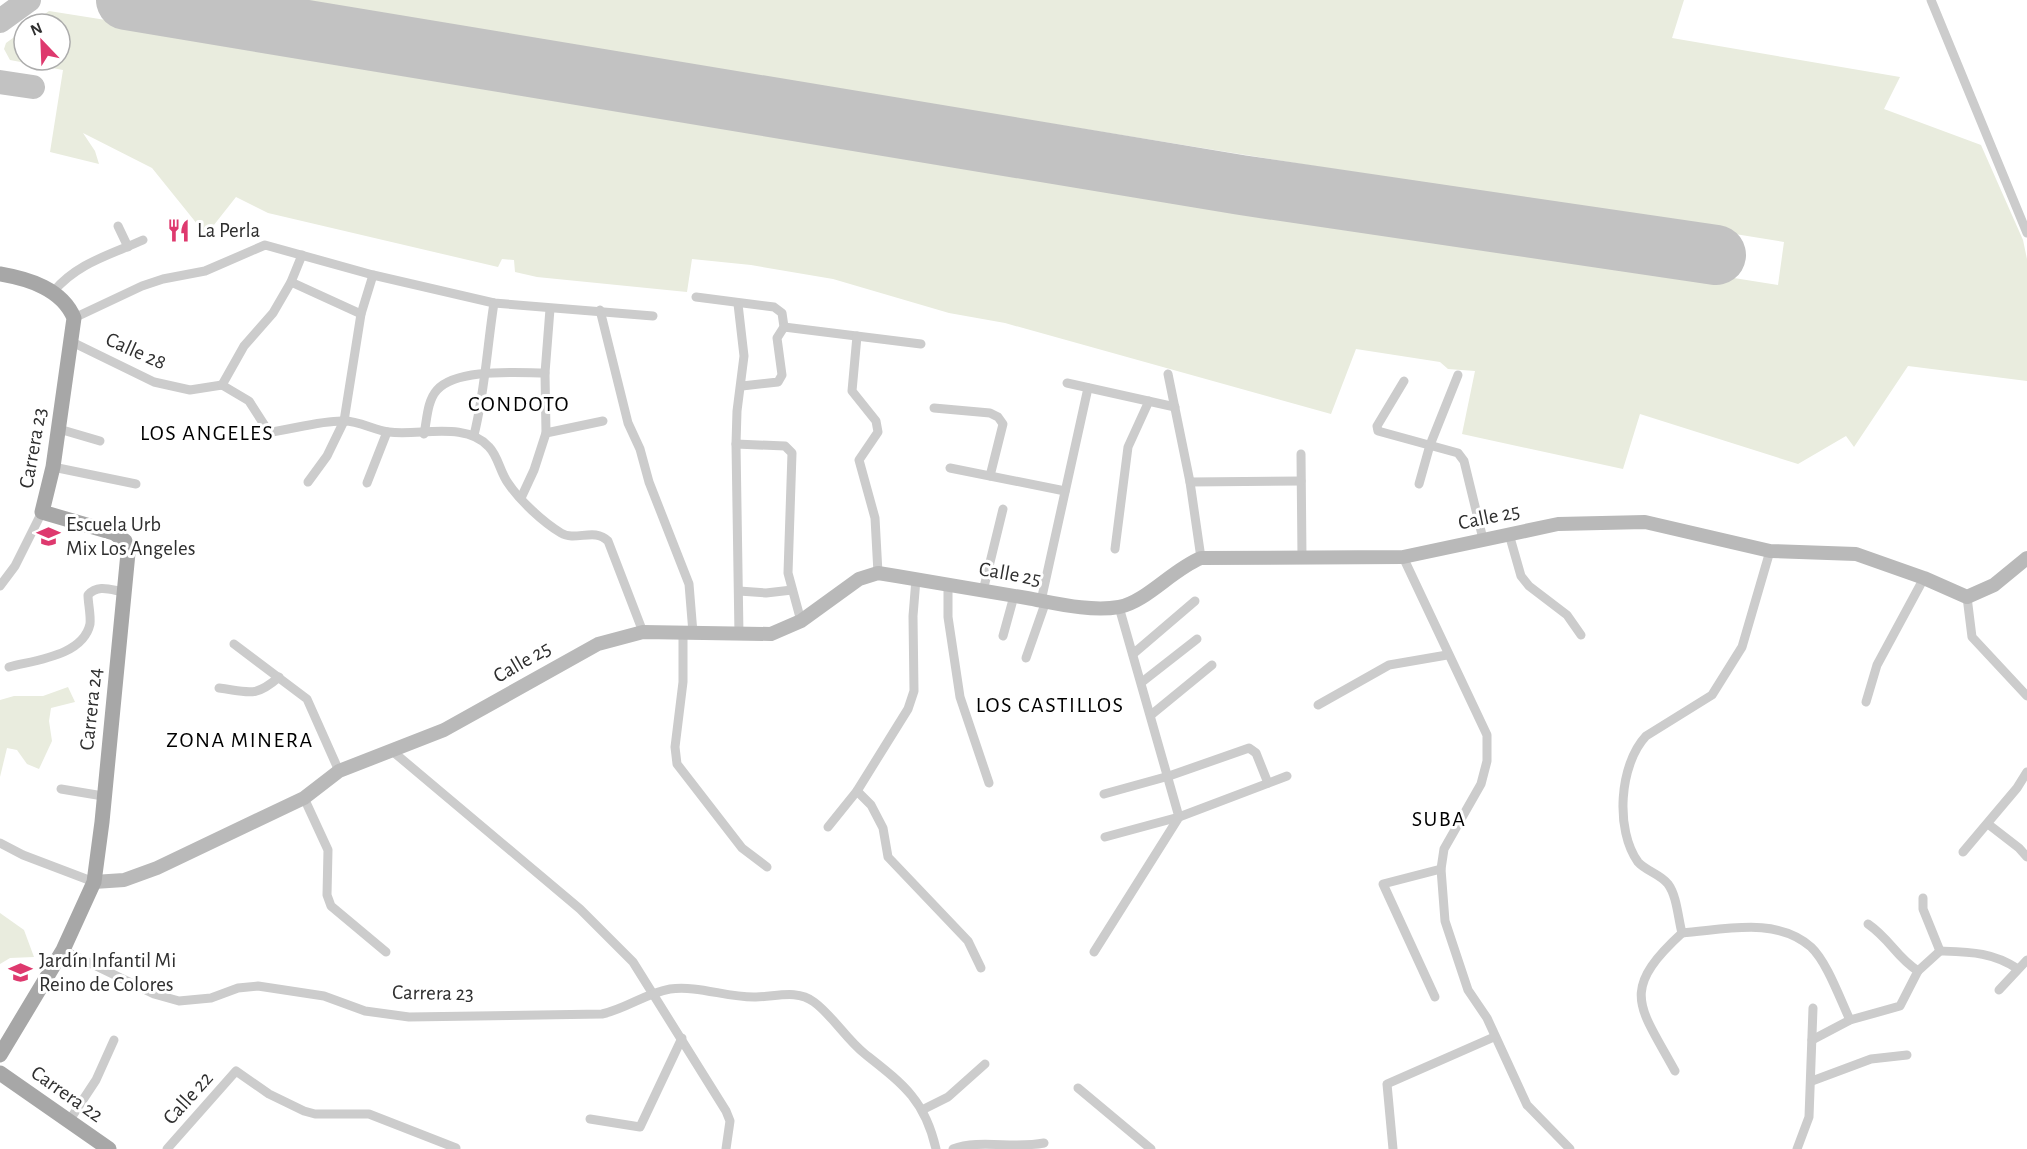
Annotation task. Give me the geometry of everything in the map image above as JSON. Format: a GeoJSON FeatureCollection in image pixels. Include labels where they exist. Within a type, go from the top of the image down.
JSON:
{"type":"FeatureCollection","features":[{"type":"Feature","properties":{"kind":"main road"},"geometry":{"type":"LineString","coordinates":[[0,274],[30,282],[53,292],[72,313]]}},
{"type":"Feature","properties":{"kind":"main road","name":"Carrera 23"},"geometry":{"type":"LineString","coordinates":[[42,512],[59,429],[72,342],[72,313]]}},
{"type":"Feature","properties":{"kind":"main road","name":"Carrera 24"},"geometry":{"type":"LineString","coordinates":[[0,1055],[63,950],[94,882],[128,553],[125,541],[114,533],[42,512]]}},
{"type":"Feature","properties":{"kind":"main road","name":"Carrera 22"},"geometry":{"type":"LineString","coordinates":[[0,1073],[110,1149]]}},
{"type":"Feature","properties":{"kind":"street"},"geometry":{"type":"LineString","coordinates":[[1931,0],[2027,233]]}},
{"type":"Feature","properties":{"kind":"street"},"geometry":{"type":"LineString","coordinates":[[118,226],[128,247]]}},
{"type":"Feature","properties":{"kind":"street"},"geometry":{"type":"LineString","coordinates":[[53,292],[66,277],[79,267],[143,240]]}},
{"type":"Feature","properties":{"kind":"street"},"geometry":{"type":"LineString","coordinates":[[72,313],[142,286],[205,271],[260,246],[494,303],[653,316]]}},
{"type":"Feature","properties":{"kind":"street"},"geometry":{"type":"LineString","coordinates":[[302,255],[291,282],[273,313],[244,346],[222,386],[249,401],[265,426],[272,432],[344,421],[387,432],[424,434],[459,431],[474,435],[490,447],[507,482],[521,498],[562,534],[595,534],[608,541],[643,632]]}},
{"type":"Feature","properties":{"kind":"street"},"geometry":{"type":"LineString","coordinates":[[308,482],[327,456],[344,421],[361,314],[373,275]]}},
{"type":"Feature","properties":{"kind":"street"},"geometry":{"type":"LineString","coordinates":[[291,282],[361,314]]}},
{"type":"Feature","properties":{"kind":"street"},"geometry":{"type":"LineString","coordinates":[[696,297],[779,309],[782,313],[784,327],[777,338],[782,375],[778,382],[742,386]]}},
{"type":"Feature","properties":{"kind":"street"},"geometry":{"type":"LineString","coordinates":[[474,435],[484,396],[483,373],[494,303]]}},
{"type":"Feature","properties":{"kind":"street"},"geometry":{"type":"LineString","coordinates":[[738,303],[744,356],[736,444],[740,635]]}},
{"type":"Feature","properties":{"kind":"street"},"geometry":{"type":"LineString","coordinates":[[521,498],[534,471],[546,433],[545,373],[550,309]]}},
{"type":"Feature","properties":{"kind":"street"},"geometry":{"type":"LineString","coordinates":[[600,310],[628,423],[640,449],[649,482],[689,584],[688,633],[675,747],[677,764],[742,848],[767,867]]}},
{"type":"Feature","properties":{"kind":"street"},"geometry":{"type":"LineString","coordinates":[[784,327],[921,344]]}},
{"type":"Feature","properties":{"kind":"street"},"geometry":{"type":"LineString","coordinates":[[857,336],[852,392],[876,421],[878,432],[859,460],[875,518],[878,573]]}},
{"type":"Feature","properties":{"kind":"street","name":"Calle 28"},"geometry":{"type":"LineString","coordinates":[[72,342],[154,382],[190,390],[222,386]]}},
{"type":"Feature","properties":{"kind":"street"},"geometry":{"type":"LineString","coordinates":[[424,434],[431,400],[446,382],[483,373],[545,373]]}},
{"type":"Feature","properties":{"kind":"street"},"geometry":{"type":"LineString","coordinates":[[1168,374],[1190,482],[1201,558]]}},
{"type":"Feature","properties":{"kind":"street"},"geometry":{"type":"LineString","coordinates":[[1419,484],[1430,445],[1458,375]]}},
{"type":"Feature","properties":{"kind":"street"},"geometry":{"type":"LineString","coordinates":[[1404,381],[1377,429],[1458,453],[1462,457],[1483,539]]}},
{"type":"Feature","properties":{"kind":"street"},"geometry":{"type":"LineString","coordinates":[[1067,383],[1175,407]]}},
{"type":"Feature","properties":{"kind":"street"},"geometry":{"type":"LineString","coordinates":[[1026,658],[1044,601],[1088,388]]}},
{"type":"Feature","properties":{"kind":"street"},"geometry":{"type":"LineString","coordinates":[[1115,549],[1128,447],[1149,401]]}},
{"type":"Feature","properties":{"kind":"street"},"geometry":{"type":"LineString","coordinates":[[934,408],[990,413],[998,417],[1003,424],[990,476]]}},
{"type":"Feature","properties":{"kind":"street"},"geometry":{"type":"LineString","coordinates":[[546,433],[603,421]]}},
{"type":"Feature","properties":{"kind":"street"},"geometry":{"type":"LineString","coordinates":[[59,429],[100,441]]}},
{"type":"Feature","properties":{"kind":"street"},"geometry":{"type":"LineString","coordinates":[[367,483],[387,432]]}},
{"type":"Feature","properties":{"kind":"street"},"geometry":{"type":"LineString","coordinates":[[736,444],[784,446],[792,453],[788,573],[801,621]]}},
{"type":"Feature","properties":{"kind":"street"},"geometry":{"type":"LineString","coordinates":[[1301,454],[1302,557]]}},
{"type":"Feature","properties":{"kind":"street"},"geometry":{"type":"LineString","coordinates":[[53,467],[136,484]]}},
{"type":"Feature","properties":{"kind":"street"},"geometry":{"type":"LineString","coordinates":[[950,468],[1065,491]]}},
{"type":"Feature","properties":{"kind":"street"},"geometry":{"type":"LineString","coordinates":[[1190,482],[1301,481]]}},
{"type":"Feature","properties":{"kind":"street"},"geometry":{"type":"LineString","coordinates":[[983,591],[1003,509]]}},
{"type":"Feature","properties":{"kind":"street","name":"Carrera 23"},"geometry":{"type":"LineString","coordinates":[[0,586],[15,566],[42,512]]}},
{"type":"Feature","properties":{"kind":"street","name":"Calle 25"},"geometry":{"type":"LineString","coordinates":[[94,882],[124,880],[158,868],[304,798],[339,771],[444,730],[598,644],[643,632],[771,634],[801,621],[859,579],[878,573],[1044,601],[1089,607],[1119,607],[1139,598],[1183,565],[1201,558],[1402,557],[1557,524],[1645,522],[1770,550],[1856,554],[1924,578],[1967,597]]}},
{"type":"Feature","properties":{"kind":"street"},"geometry":{"type":"LineString","coordinates":[[1509,534],[1521,576],[1529,586],[1567,615],[1581,635]]}},
{"type":"Feature","properties":{"kind":"street"},"geometry":{"type":"LineString","coordinates":[[1682,933],[1668,884],[1640,864],[1624,832],[1621,813],[1630,767],[1638,744],[1646,736],[1712,695],[1742,647],[1770,550]]}},
{"type":"Feature","properties":{"kind":"street"},"geometry":{"type":"LineString","coordinates":[[1402,557],[1487,735],[1487,760],[1481,784],[1444,849],[1441,868],[1445,921],[1468,990],[1487,1018],[1527,1105],[1570,1149]]}},
{"type":"Feature","properties":{"kind":"street"},"geometry":{"type":"LineString","coordinates":[[2027,558],[1994,585],[1967,597],[1972,637],[2027,696]]}},
{"type":"Feature","properties":{"kind":"street"},"geometry":{"type":"LineString","coordinates":[[1866,702],[1877,665],[1924,578]]}},
{"type":"Feature","properties":{"kind":"street"},"geometry":{"type":"LineString","coordinates":[[828,827],[857,791],[909,709],[914,692],[913,616],[916,579]]}},
{"type":"Feature","properties":{"kind":"street"},"geometry":{"type":"LineString","coordinates":[[948,584],[948,617],[960,697],[989,783]]}},
{"type":"Feature","properties":{"kind":"street"},"geometry":{"type":"LineString","coordinates":[[9,667],[66,652],[83,638],[90,623],[88,595],[98,587],[124,592]]}},
{"type":"Feature","properties":{"kind":"street"},"geometry":{"type":"LineString","coordinates":[[739,591],[766,593],[792,590]]}},
{"type":"Feature","properties":{"kind":"street"},"geometry":{"type":"LineString","coordinates":[[1003,636],[1014,596]]}},
{"type":"Feature","properties":{"kind":"street"},"geometry":{"type":"LineString","coordinates":[[1133,654],[1195,601]]}},
{"type":"Feature","properties":{"kind":"street"},"geometry":{"type":"LineString","coordinates":[[1094,952],[1179,817],[1119,607]]}},
{"type":"Feature","properties":{"kind":"street"},"geometry":{"type":"LineString","coordinates":[[1142,682],[1197,639]]}},
{"type":"Feature","properties":{"kind":"street"},"geometry":{"type":"LineString","coordinates":[[234,644],[307,699],[339,771]]}},
{"type":"Feature","properties":{"kind":"street"},"geometry":{"type":"LineString","coordinates":[[1318,705],[1389,665],[1448,654]]}},
{"type":"Feature","properties":{"kind":"street"},"geometry":{"type":"LineString","coordinates":[[1151,715],[1212,665]]}},
{"type":"Feature","properties":{"kind":"street"},"geometry":{"type":"LineString","coordinates":[[219,688],[254,693],[264,690],[279,677]]}},
{"type":"Feature","properties":{"kind":"street"},"geometry":{"type":"LineString","coordinates":[[1104,794],[1169,776],[1248,748],[1256,753],[1268,783]]}},
{"type":"Feature","properties":{"kind":"street"},"geometry":{"type":"LineString","coordinates":[[391,750],[580,909],[633,962],[655,993],[726,1111],[730,1121],[726,1149]]}},
{"type":"Feature","properties":{"kind":"street"},"geometry":{"type":"LineString","coordinates":[[1963,852],[2017,788],[2027,772]]}},
{"type":"Feature","properties":{"kind":"street"},"geometry":{"type":"LineString","coordinates":[[1105,837],[1179,817],[1287,776]]}},
{"type":"Feature","properties":{"kind":"street"},"geometry":{"type":"LineString","coordinates":[[61,789],[103,796]]}},
{"type":"Feature","properties":{"kind":"street"},"geometry":{"type":"LineString","coordinates":[[857,791],[871,805],[883,828],[888,857],[968,940],[981,968]]}},
{"type":"Feature","properties":{"kind":"street"},"geometry":{"type":"LineString","coordinates":[[304,798],[328,850],[330,864],[327,895],[331,906],[386,952]]}},
{"type":"Feature","properties":{"kind":"street"},"geometry":{"type":"LineString","coordinates":[[1988,824],[2027,857]]}},
{"type":"Feature","properties":{"kind":"street"},"geometry":{"type":"LineString","coordinates":[[0,843],[23,855],[94,882]]}},
{"type":"Feature","properties":{"kind":"street"},"geometry":{"type":"LineString","coordinates":[[1435,997],[1383,884],[1441,868]]}},
{"type":"Feature","properties":{"kind":"street"},"geometry":{"type":"LineString","coordinates":[[1923,898],[1923,909],[1940,951]]}},
{"type":"Feature","properties":{"kind":"street"},"geometry":{"type":"LineString","coordinates":[[1868,924],[1885,936],[1903,962],[1918,971]]}},
{"type":"Feature","properties":{"kind":"street"},"geometry":{"type":"LineString","coordinates":[[1676,1071],[1643,1011],[1641,987],[1645,973],[1658,955],[1682,933],[1765,927],[1786,931],[1811,947],[1819,957],[1850,1020]]}},
{"type":"Feature","properties":{"kind":"street","name":"Carrera 23"},"geometry":{"type":"LineString","coordinates":[[63,950],[154,994],[179,1001],[211,998],[238,988],[258,986],[324,996],[365,1011],[409,1017],[602,1014],[620,1010],[655,993]]}},
{"type":"Feature","properties":{"kind":"street"},"geometry":{"type":"LineString","coordinates":[[1812,1040],[1850,1020],[1900,1006],[1918,971],[1940,951],[1986,953],[2002,958],[2018,969]]}},
{"type":"Feature","properties":{"kind":"street"},"geometry":{"type":"LineString","coordinates":[[1999,990],[2027,960]]}},
{"type":"Feature","properties":{"kind":"street"},"geometry":{"type":"LineString","coordinates":[[655,993],[672,989],[754,998],[802,996],[814,1002],[853,1044],[880,1065],[924,1109],[936,1149]]}},
{"type":"Feature","properties":{"kind":"street"},"geometry":{"type":"LineString","coordinates":[[1797,1149],[1809,1117],[1813,1008]]}},
{"type":"Feature","properties":{"kind":"street"},"geometry":{"type":"LineString","coordinates":[[1393,1149],[1387,1084],[1494,1037]]}},
{"type":"Feature","properties":{"kind":"street"},"geometry":{"type":"LineString","coordinates":[[590,1119],[640,1127],[682,1038]]}},
{"type":"Feature","properties":{"kind":"street"},"geometry":{"type":"LineString","coordinates":[[69,1121],[96,1080],[114,1040]]}},
{"type":"Feature","properties":{"kind":"street"},"geometry":{"type":"LineString","coordinates":[[1812,1081],[1871,1059],[1907,1054]]}},
{"type":"Feature","properties":{"kind":"street"},"geometry":{"type":"LineString","coordinates":[[924,1109],[948,1097],[985,1064]]}},
{"type":"Feature","properties":{"kind":"street","name":"Calle 22"},"geometry":{"type":"LineString","coordinates":[[167,1149],[236,1071],[269,1094],[304,1111],[315,1114],[369,1114],[456,1148]]}},
{"type":"Feature","properties":{"kind":"street"},"geometry":{"type":"LineString","coordinates":[[1078,1088],[1151,1149]]}},
{"type":"Feature","properties":{"kind":"street"},"geometry":{"type":"LineString","coordinates":[[952,1149],[963,1145],[1024,1148],[1044,1143]]}},
{"type":"Feature","properties":{"kind":"shaded area"},"geometry":{"type":"Polygon","coordinates":[[[286,0],[1684,0],[1672,38],[1900,77],[1884,109],[1981,145],[2023,240],[2027,259],[2027,381],[1908,366],[1854,447],[1846,436],[1798,464],[1640,414],[1623,469],[1462,434],[1475,371],[1448,369],[1440,362],[1356,349],[1331,414],[1005,323],[949,313],[833,279],[751,265],[692,259],[687,292],[537,277],[515,272],[514,260],[502,259],[498,267],[268,213],[236,197],[206,235],[152,168],[83,133],[95,151],[99,164],[50,152],[63,72],[72,72],[72,15],[1778,285],[1784,242],[286,0]]]}},
{"type":"Feature","properties":{"kind":"shaded area"},"geometry":{"type":"Polygon","coordinates":[[[12,39],[12,60],[4,49],[6,43],[12,39]]]}},
{"type":"Feature","properties":{"kind":"shaded area"},"geometry":{"type":"Polygon","coordinates":[[[68,687],[75,702],[51,708],[49,721],[52,741],[39,769],[27,764],[17,750],[7,748],[0,777],[0,700],[14,696],[43,696],[68,687]]]}},
{"type":"Feature","properties":{"kind":"shaded area"},"geometry":{"type":"Polygon","coordinates":[[[0,913],[24,930],[34,957],[10,958],[0,964],[0,913]]]}},
{"type":"Feature","properties":{"kind":"taxiway"},"geometry":{"type":"LineString","coordinates":[[0,21],[29,0]]}},
{"type":"Feature","properties":{"kind":"taxiway"},"geometry":{"type":"LineString","coordinates":[[0,82],[33,87]]}},
{"type":"Feature","properties":{"kind":"runway"},"geometry":{"type":"LineString","coordinates":[[126,0],[1241,185],[1716,255]]}},
{"type":"Feature","properties":{"kind":"place","name":"La Perla"},"geometry":{"type":"Point","coordinates":[179,230]}},
{"type":"Feature","properties":{"kind":"place","name":"Escuela Urb Mix Los Angeles"},"geometry":{"type":"Point","coordinates":[48,536]}},
{"type":"Feature","properties":{"kind":"place","name":"Jardín Infantil Mi Reino de Colores"},"geometry":{"type":"Point","coordinates":[21,972]}},
{"type":"Feature","properties":{"kind":"district","name":"CONDOTO"},"geometry":{"type":"Point","coordinates":[519,404]}},
{"type":"Feature","properties":{"kind":"district","name":"LOS ANGELES"},"geometry":{"type":"Point","coordinates":[207,433]}},
{"type":"Feature","properties":{"kind":"district","name":"LOS CASTILLOS"},"geometry":{"type":"Point","coordinates":[1050,705]}},
{"type":"Feature","properties":{"kind":"district","name":"ZONA MINERA"},"geometry":{"type":"Point","coordinates":[240,740]}},
{"type":"Feature","properties":{"kind":"district","name":"SUBA"},"geometry":{"type":"Point","coordinates":[1439,819]}}]}
